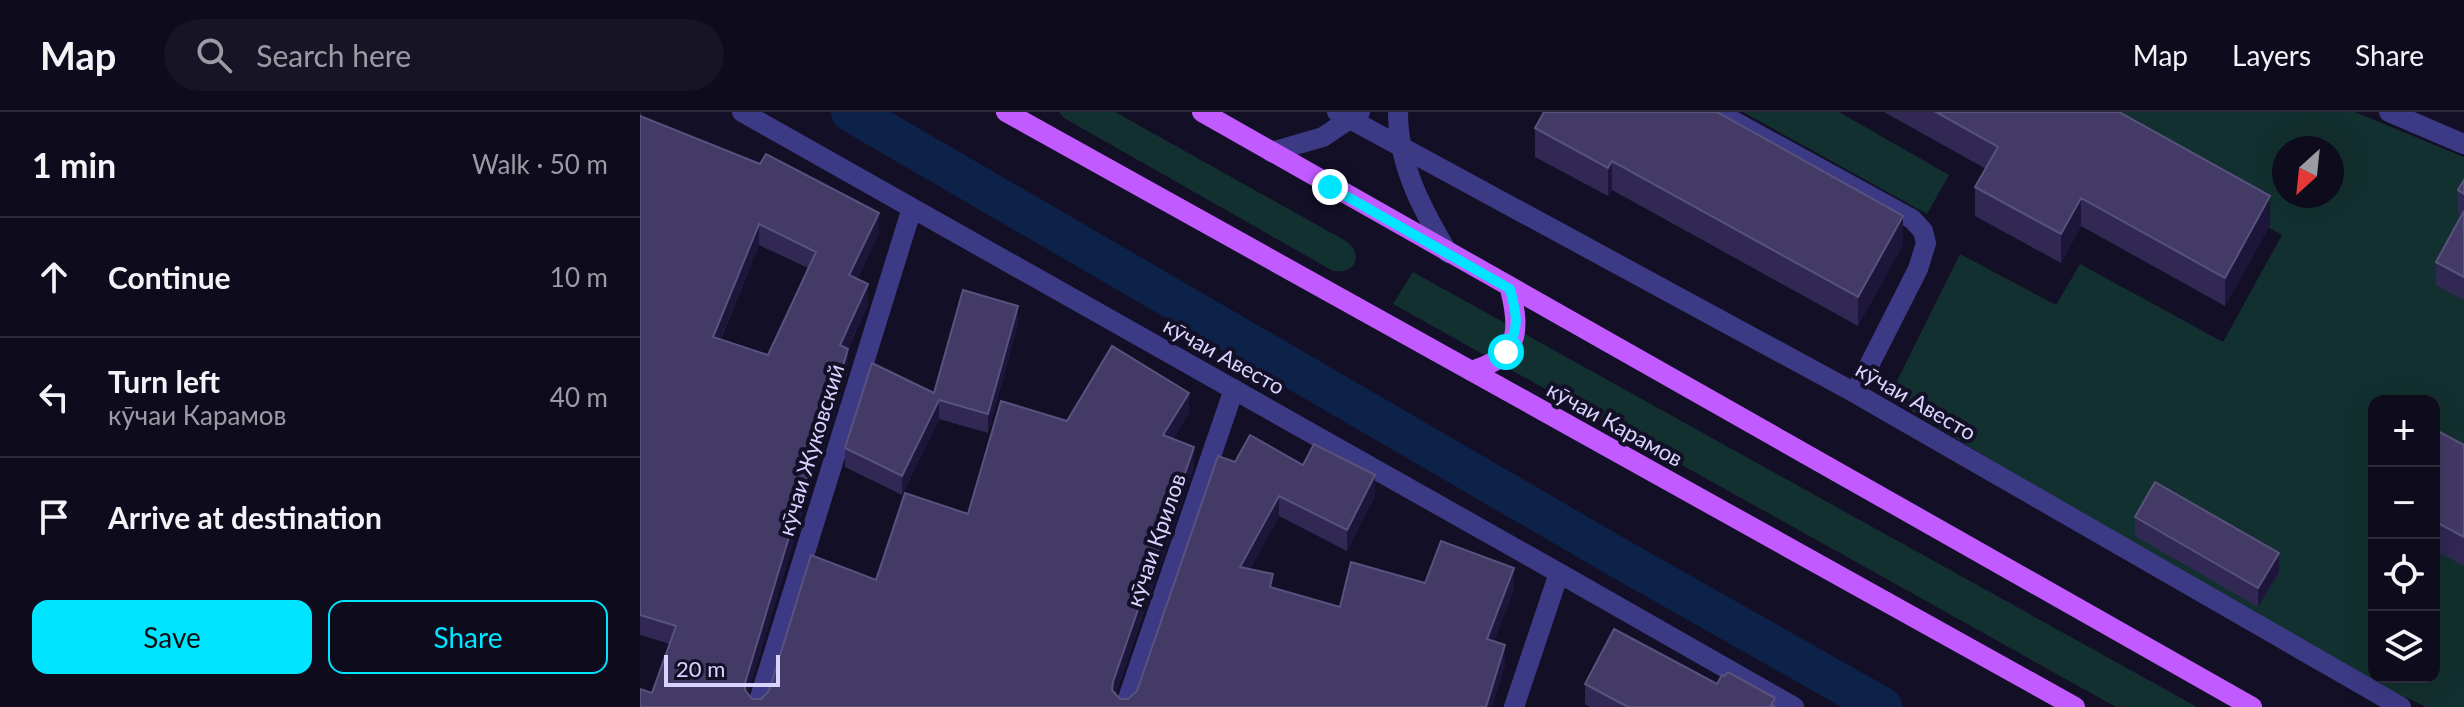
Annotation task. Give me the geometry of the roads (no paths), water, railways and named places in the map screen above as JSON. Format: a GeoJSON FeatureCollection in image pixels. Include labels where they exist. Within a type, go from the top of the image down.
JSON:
{"type":"FeatureCollection","features":[{"type":"Feature","properties":{"kind":"main road","name":"кӯчаи Карамов"},"geometry":{"type":"LineString","coordinates":[[1006,112],[2075,707]]}},
{"type":"Feature","properties":{"kind":"main road"},"geometry":{"type":"LineString","coordinates":[[1202,112],[2252,707]]}},
{"type":"Feature","properties":{"kind":"main road"},"geometry":{"type":"LineString","coordinates":[[1471,371],[1492,365],[1506,352],[1515,337],[1517,317],[1510,289]]}},
{"type":"Feature","properties":{"kind":"street","name":"кӯчаи Авесто"},"geometry":{"type":"LineString","coordinates":[[742,112],[1794,707]]}},
{"type":"Feature","properties":{"kind":"street"},"geometry":{"type":"LineString","coordinates":[[1398,112],[1407,173],[1448,253]]}},
{"type":"Feature","properties":{"kind":"street"},"geometry":{"type":"LineString","coordinates":[[1717,112],[1912,219],[1923,231],[1926,243],[1918,269],[1855,393]]}},
{"type":"Feature","properties":{"kind":"street"},"geometry":{"type":"LineString","coordinates":[[2400,114],[2464,144]]}},
{"type":"Feature","properties":{"kind":"street","name":"кӯчаи Авесто"},"geometry":{"type":"LineString","coordinates":[[1271,152],[1323,137],[1349,115],[1402,147],[1855,393],[2401,707]]}},
{"type":"Feature","properties":{"kind":"street","name":"кӯчаи Жуковский"},"geometry":{"type":"LineString","coordinates":[[757,707],[912,208]]}},
{"type":"Feature","properties":{"kind":"street","name":"кӯчаи Крилов"},"geometry":{"type":"LineString","coordinates":[[1125,707],[1234,389]]}},
{"type":"Feature","properties":{"kind":"street"},"geometry":{"type":"LineString","coordinates":[[1514,707],[1559,573]]}},
{"type":"Feature","properties":{"kind":"waterway"},"geometry":{"type":"LineString","coordinates":[[851,112],[1617,557],[1882,707]]}}]}
